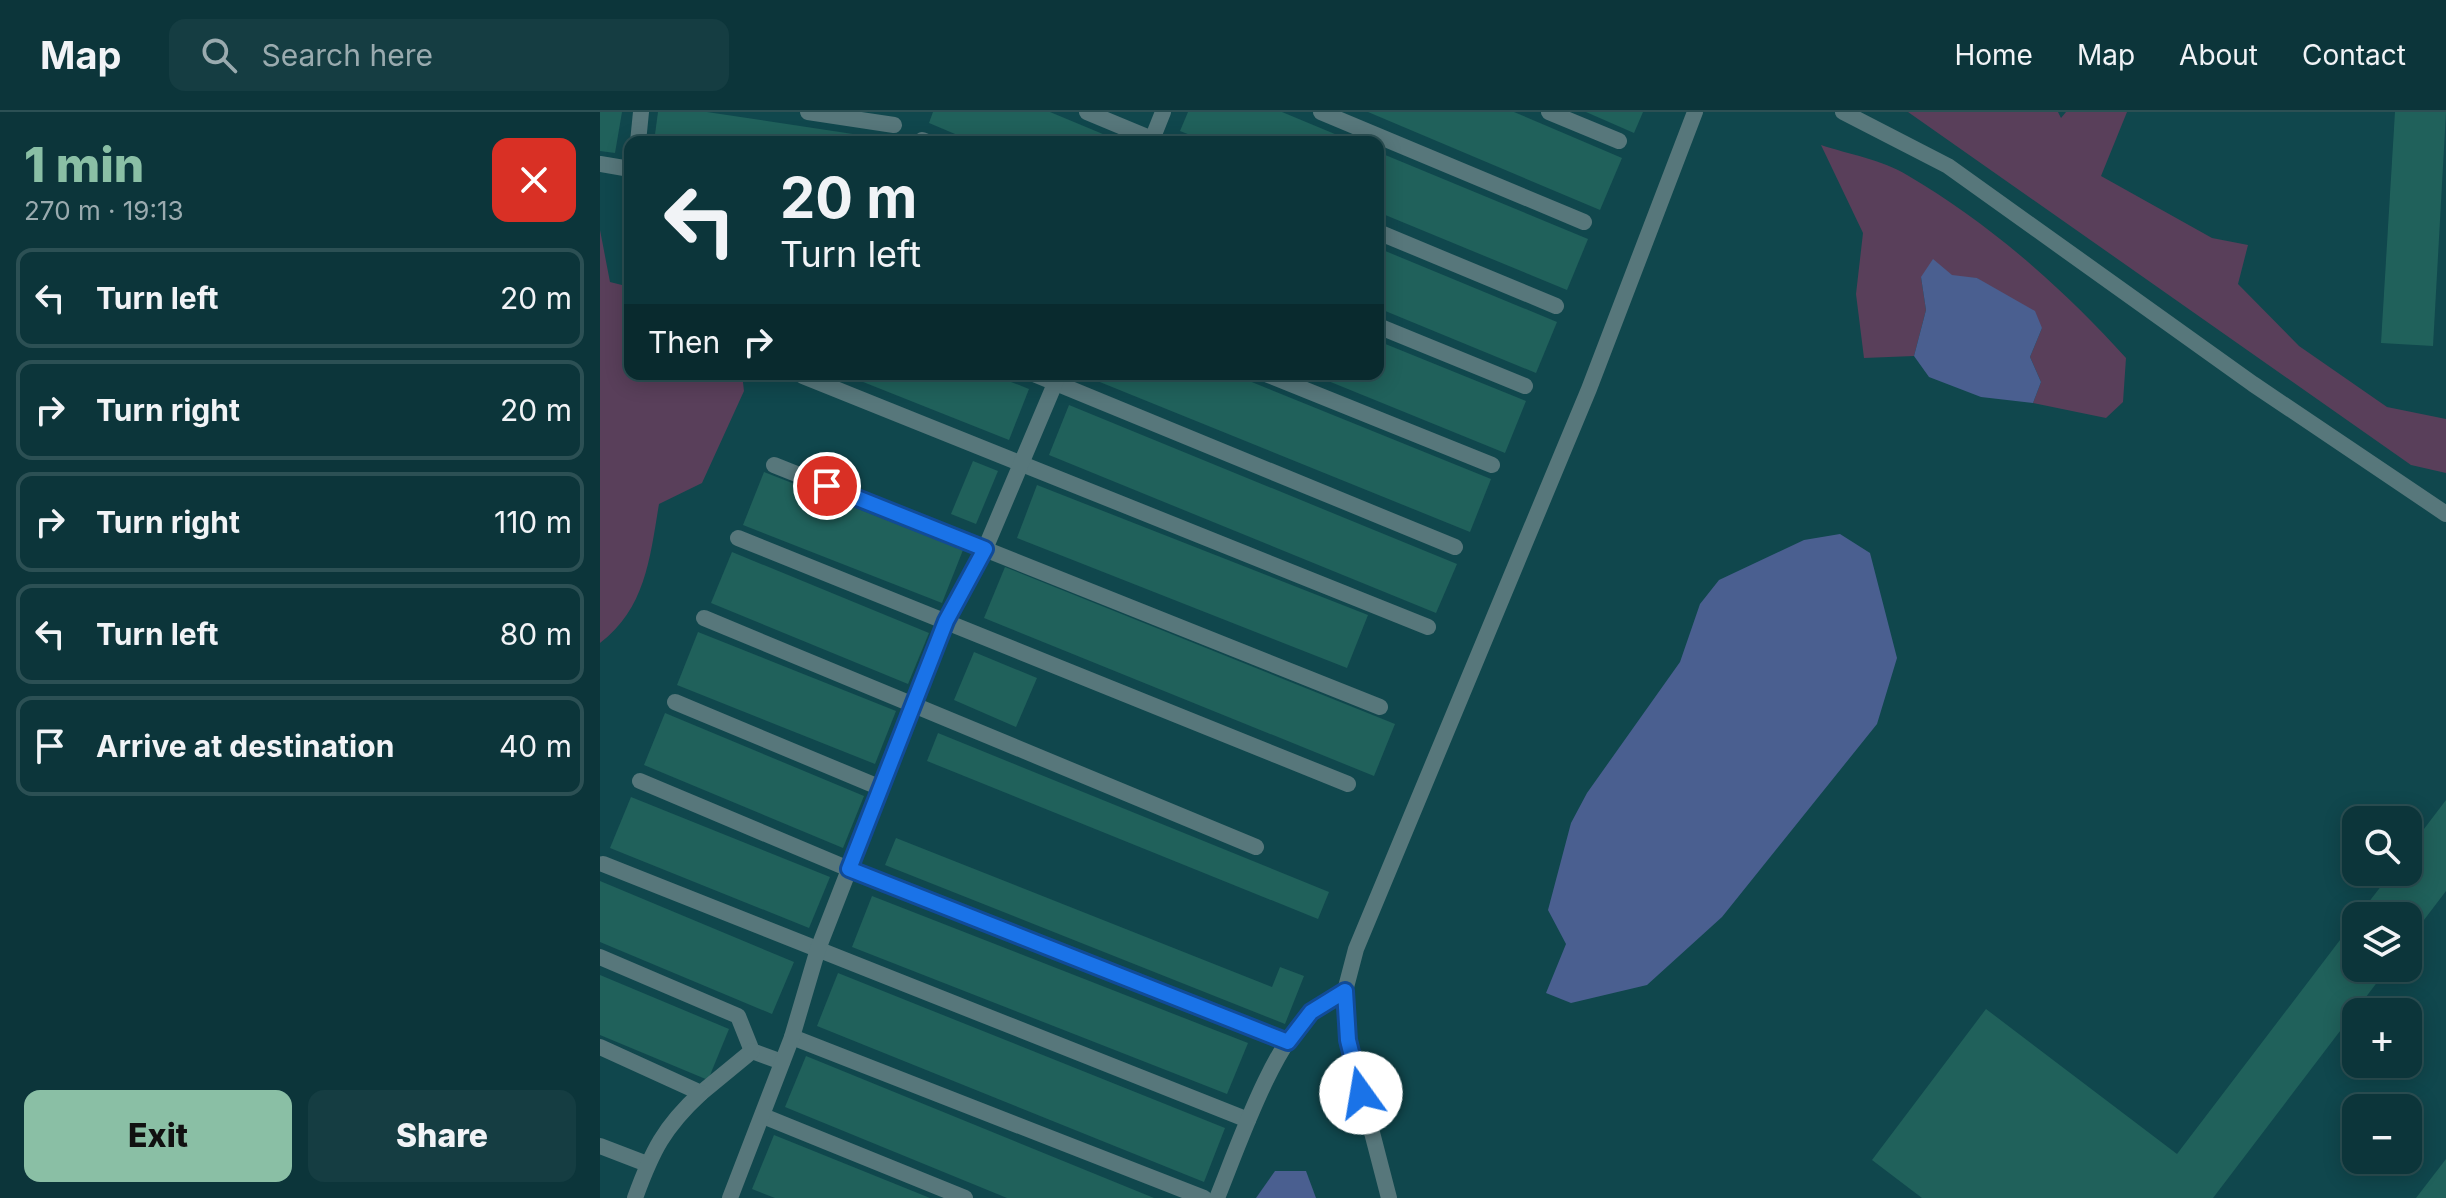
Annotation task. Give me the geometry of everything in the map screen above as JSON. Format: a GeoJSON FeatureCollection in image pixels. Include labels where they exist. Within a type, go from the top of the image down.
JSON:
{"type":"FeatureCollection","features":[{"type":"Feature","properties":{"kind":"lane"},"geometry":{"type":"LineString","coordinates":[[639,136],[641,112]]}},
{"type":"Feature","properties":{"kind":"lane"},"geometry":{"type":"LineString","coordinates":[[808,112],[894,125]]}},
{"type":"Feature","properties":{"kind":"lane"},"geometry":{"type":"LineString","coordinates":[[1087,112],[1142,136]]}},
{"type":"Feature","properties":{"kind":"lane"},"geometry":{"type":"LineString","coordinates":[[1156,136],[1163,112]]}},
{"type":"Feature","properties":{"kind":"lane"},"geometry":{"type":"LineString","coordinates":[[1321,112],[1378,136]]}},
{"type":"Feature","properties":{"kind":"lane"},"geometry":{"type":"LineString","coordinates":[[1549,112],[1619,141]]}},
{"type":"Feature","properties":{"kind":"lane"},"geometry":{"type":"LineString","coordinates":[[1389,1198],[1348,1040],[1345,991],[1356,949],[1589,389],[1695,112]]}},
{"type":"Feature","properties":{"kind":"lane"},"geometry":{"type":"LineString","coordinates":[[1843,112],[1948,166],[2253,384],[2446,514]]}},
{"type":"Feature","properties":{"kind":"lane"},"geometry":{"type":"LineString","coordinates":[[1384,138],[1584,222]]}},
{"type":"Feature","properties":{"kind":"lane"},"geometry":{"type":"LineString","coordinates":[[600,164],[624,168]]}},
{"type":"Feature","properties":{"kind":"lane"},"geometry":{"type":"LineString","coordinates":[[1384,234],[1556,306]]}},
{"type":"Feature","properties":{"kind":"lane"},"geometry":{"type":"LineString","coordinates":[[1384,328],[1525,386]]}},
{"type":"Feature","properties":{"kind":"lane"},"geometry":{"type":"LineString","coordinates":[[813,380],[1428,627]]}},
{"type":"Feature","properties":{"kind":"lane"},"geometry":{"type":"LineString","coordinates":[[730,1198],[792,1037],[818,949],[946,621],[985,549],[1056,380]]}},
{"type":"Feature","properties":{"kind":"lane"},"geometry":{"type":"LineString","coordinates":[[1062,380],[1455,547]]}},
{"type":"Feature","properties":{"kind":"lane"},"geometry":{"type":"LineString","coordinates":[[1281,380],[1492,465]]}},
{"type":"Feature","properties":{"kind":"lane"},"geometry":{"type":"LineString","coordinates":[[774,465],[1380,707]]}},
{"type":"Feature","properties":{"kind":"lane"},"geometry":{"type":"LineString","coordinates":[[738,538],[1348,784]]}},
{"type":"Feature","properties":{"kind":"lane"},"geometry":{"type":"LineString","coordinates":[[704,618],[1256,847]]}},
{"type":"Feature","properties":{"kind":"lane"},"geometry":{"type":"LineString","coordinates":[[675,702],[881,788]]}},
{"type":"Feature","properties":{"kind":"lane"},"geometry":{"type":"LineString","coordinates":[[640,781],[849,869],[1288,1042]]}},
{"type":"Feature","properties":{"kind":"lane"},"geometry":{"type":"LineString","coordinates":[[603,864],[1248,1120]]}},
{"type":"Feature","properties":{"kind":"lane"},"geometry":{"type":"LineString","coordinates":[[600,957],[738,1016],[752,1051],[782,1062]]}},
{"type":"Feature","properties":{"kind":"lane"},"geometry":{"type":"LineString","coordinates":[[1217,1198],[1248,1120],[1288,1042],[1311,1012],[1345,991]]}},
{"type":"Feature","properties":{"kind":"lane"},"geometry":{"type":"LineString","coordinates":[[792,1037],[1204,1198]]}},
{"type":"Feature","properties":{"kind":"lane"},"geometry":{"type":"LineString","coordinates":[[600,1047],[701,1093]]}},
{"type":"Feature","properties":{"kind":"lane"},"geometry":{"type":"LineString","coordinates":[[635,1198],[647,1164],[670,1120],[752,1051]]}},
{"type":"Feature","properties":{"kind":"lane"},"geometry":{"type":"LineString","coordinates":[[763,1116],[965,1198]]}},
{"type":"Feature","properties":{"kind":"lane"},"geometry":{"type":"LineString","coordinates":[[600,1146],[647,1164]]}},
{"type":"Feature","properties":{"kind":"shaded area"},"geometry":{"type":"Polygon","coordinates":[[[1908,112],[2058,112],[2061,118],[2066,112],[2127,112],[2101,176],[2212,238],[2248,245],[2238,284],[2299,346],[2387,407],[2446,419],[2446,473],[2411,465],[1908,112]]]}},
{"type":"Feature","properties":{"kind":"shaded area"},"geometry":{"type":"Polygon","coordinates":[[[1821,145],[1876,161],[1907,175],[1967,214],[2024,258],[2126,358],[2123,402],[2106,418],[2033,403],[2041,382],[2030,357],[2042,328],[1977,278],[1921,277],[1926,310],[1914,356],[1864,358],[1856,294],[1863,233],[1821,145]]]}},
{"type":"Feature","properties":{"kind":"shaded area"},"geometry":{"type":"Polygon","coordinates":[[[600,230],[610,282],[624,286],[624,380],[743,380],[744,391],[702,483],[659,504],[649,562],[637,598],[615,629],[600,643],[600,230]]]}},
{"type":"Feature","properties":{"kind":"water"},"geometry":{"type":"Polygon","coordinates":[[[1933,259],[1952,275],[1977,278],[2035,311],[2042,328],[2030,357],[2041,382],[2033,403],[1981,397],[1929,377],[1914,356],[1926,310],[1921,277],[1933,259]]]}},
{"type":"Feature","properties":{"kind":"water"},"geometry":{"type":"Polygon","coordinates":[[[1840,534],[1870,553],[1897,658],[1877,724],[1722,917],[1647,985],[1571,1003],[1546,993],[1566,944],[1548,910],[1571,823],[1587,793],[1680,662],[1700,604],[1719,580],[1804,540],[1840,534]]]}},
{"type":"Feature","properties":{"kind":"water"},"geometry":{"type":"Polygon","coordinates":[[[1275,1171],[1306,1171],[1316,1198],[1256,1198],[1275,1171]]]}},
{"type":"Feature","properties":{"kind":"building"},"geometry":{"type":"Polygon","coordinates":[[[600,112],[622,112],[615,153],[600,151],[600,112]]]}},
{"type":"Feature","properties":{"kind":"building"},"geometry":{"type":"Polygon","coordinates":[[[658,112],[707,112],[866,136],[655,136],[658,112]]]}},
{"type":"Feature","properties":{"kind":"building"},"geometry":{"type":"Polygon","coordinates":[[[933,112],[1050,112],[1108,136],[960,136],[929,123],[933,112]]]}},
{"type":"Feature","properties":{"kind":"building"},"geometry":{"type":"Polygon","coordinates":[[[1188,112],[1282,112],[1340,136],[1193,136],[1180,131],[1188,112]]]}},
{"type":"Feature","properties":{"kind":"building"},"geometry":{"type":"Polygon","coordinates":[[[1368,112],[1514,112],[1622,158],[1600,210],[1368,112]]]}},
{"type":"Feature","properties":{"kind":"building"},"geometry":{"type":"Polygon","coordinates":[[[1586,112],[1643,112],[1634,133],[1586,112]]]}},
{"type":"Feature","properties":{"kind":"building"},"geometry":{"type":"Polygon","coordinates":[[[2395,112],[2446,112],[2433,346],[2381,343],[2395,112]]]}},
{"type":"Feature","properties":{"kind":"building"},"geometry":{"type":"Polygon","coordinates":[[[1384,154],[1588,239],[1567,290],[1384,214],[1384,154]]]}},
{"type":"Feature","properties":{"kind":"building"},"geometry":{"type":"Polygon","coordinates":[[[1384,250],[1557,322],[1536,373],[1384,310],[1384,250]]]}},
{"type":"Feature","properties":{"kind":"building"},"geometry":{"type":"Polygon","coordinates":[[[1384,343],[1526,401],[1505,453],[1326,380],[1384,380],[1384,343]]]}},
{"type":"Feature","properties":{"kind":"building"},"geometry":{"type":"Polygon","coordinates":[[[858,380],[1006,380],[1029,389],[1009,440],[858,380]]]}},
{"type":"Feature","properties":{"kind":"building"},"geometry":{"type":"Polygon","coordinates":[[[1095,380],[1247,380],[1491,479],[1470,532],[1095,380]]]}},
{"type":"Feature","properties":{"kind":"building"},"geometry":{"type":"Polygon","coordinates":[[[1069,405],[1457,564],[1436,613],[1049,455],[1069,405]]]}},
{"type":"Feature","properties":{"kind":"building"},"geometry":{"type":"Polygon","coordinates":[[[973,461],[998,471],[976,524],[951,514],[973,461]]]}},
{"type":"Feature","properties":{"kind":"building"},"geometry":{"type":"Polygon","coordinates":[[[764,472],[963,550],[942,603],[743,525],[764,472]]]}},
{"type":"Feature","properties":{"kind":"building"},"geometry":{"type":"Polygon","coordinates":[[[1037,485],[1368,615],[1347,668],[1017,538],[1037,485]]]}},
{"type":"Feature","properties":{"kind":"building"},"geometry":{"type":"Polygon","coordinates":[[[732,552],[929,633],[908,684],[711,603],[732,552]]]}},
{"type":"Feature","properties":{"kind":"building"},"geometry":{"type":"Polygon","coordinates":[[[1005,567],[1395,724],[1374,776],[984,618],[1005,567]]]}},
{"type":"Feature","properties":{"kind":"building"},"geometry":{"type":"Polygon","coordinates":[[[698,632],[896,711],[875,764],[677,685],[698,632]]]}},
{"type":"Feature","properties":{"kind":"building"},"geometry":{"type":"Polygon","coordinates":[[[974,652],[1037,678],[1016,727],[954,700],[974,652]]]}},
{"type":"Feature","properties":{"kind":"building"},"geometry":{"type":"Polygon","coordinates":[[[665,713],[864,796],[843,848],[644,765],[665,713]]]}},
{"type":"Feature","properties":{"kind":"building"},"geometry":{"type":"Polygon","coordinates":[[[938,733],[1329,892],[1318,919],[927,761],[938,733]]]}},
{"type":"Feature","properties":{"kind":"building"},"geometry":{"type":"Polygon","coordinates":[[[631,797],[830,877],[809,928],[610,848],[631,797]]]}},
{"type":"Feature","properties":{"kind":"building"},"geometry":{"type":"Polygon","coordinates":[[[2446,800],[2446,891],[2422,923],[2422,902],[2369,902],[2381,886],[2422,886],[2422,832],[2446,800]]]}},
{"type":"Feature","properties":{"kind":"building"},"geometry":{"type":"Polygon","coordinates":[[[896,838],[1272,987],[1280,967],[1304,976],[1285,1024],[885,865],[896,838]]]}},
{"type":"Feature","properties":{"kind":"building"},"geometry":{"type":"Polygon","coordinates":[[[600,881],[794,962],[772,1014],[600,942],[600,881]]]}},
{"type":"Feature","properties":{"kind":"building"},"geometry":{"type":"Polygon","coordinates":[[[872,896],[1248,1043],[1227,1094],[852,947],[872,896]]]}},
{"type":"Feature","properties":{"kind":"building"},"geometry":{"type":"Polygon","coordinates":[[[2342,937],[2342,982],[2377,982],[2365,998],[2342,998],[2342,1028],[2213,1198],[1922,1198],[1872,1160],[1986,1009],[2177,1154],[2342,937]]]}},
{"type":"Feature","properties":{"kind":"building"},"geometry":{"type":"Polygon","coordinates":[[[838,973],[1225,1128],[1204,1182],[817,1026],[838,973]]]}},
{"type":"Feature","properties":{"kind":"building"},"geometry":{"type":"Polygon","coordinates":[[[600,975],[729,1029],[708,1080],[600,1035],[600,975]]]}},
{"type":"Feature","properties":{"kind":"building"},"geometry":{"type":"Polygon","coordinates":[[[806,1056],[1154,1198],[1007,1198],[785,1107],[806,1056]]]}},
{"type":"Feature","properties":{"kind":"building"},"geometry":{"type":"Polygon","coordinates":[[[774,1135],[930,1198],[775,1198],[752,1189],[774,1135]]]}},
{"type":"Feature","properties":{"kind":"building"},"geometry":{"type":"Polygon","coordinates":[[[2446,1159],[2446,1198],[2416,1198],[2446,1159]]]}},
{"type":"Feature","properties":{"kind":"route"},"geometry":{"type":"LineString","coordinates":[[827,486],[985,549],[946,621],[849,869],[1288,1042],[1311,1012],[1345,991],[1348,1040],[1361,1093]]}}]}
